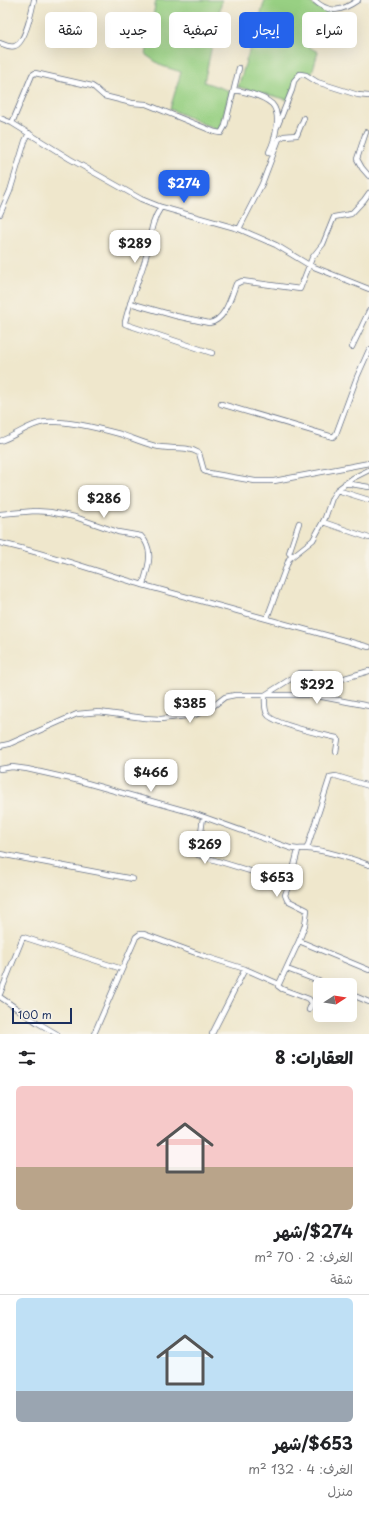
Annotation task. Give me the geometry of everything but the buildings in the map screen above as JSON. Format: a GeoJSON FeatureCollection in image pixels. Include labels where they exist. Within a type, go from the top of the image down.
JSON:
{"type":"FeatureCollection","features":[{"type":"Feature","properties":{"kind":"street"},"geometry":{"type":"LineString","coordinates":[[0,43],[9,47],[16,46],[20,43],[34,0]]}},
{"type":"Feature","properties":{"kind":"street"},"geometry":{"type":"LineString","coordinates":[[314,0],[321,6],[336,10],[345,8],[358,0]]}},
{"type":"Feature","properties":{"kind":"street"},"geometry":{"type":"LineString","coordinates":[[12,123],[29,80],[35,73],[95,88],[104,96],[132,103],[146,104],[221,133],[225,126],[239,68]]}},
{"type":"Feature","properties":{"kind":"street"},"geometry":{"type":"LineString","coordinates":[[273,153],[269,152],[275,139],[277,127],[292,90],[294,81],[300,74],[306,75],[316,82],[358,95],[369,96]]}},
{"type":"Feature","properties":{"kind":"street"},"geometry":{"type":"LineString","coordinates":[[234,90],[247,92],[262,98],[273,105],[277,127]]}},
{"type":"Feature","properties":{"kind":"street"},"geometry":{"type":"LineString","coordinates":[[0,118],[12,123],[93,173],[141,199],[161,207],[239,229],[276,245],[309,264],[369,289]]}},
{"type":"Feature","properties":{"kind":"street"},"geometry":{"type":"LineString","coordinates":[[239,229],[262,184],[279,140],[282,137],[295,135],[298,133],[304,118]]}},
{"type":"Feature","properties":{"kind":"street"},"geometry":{"type":"LineString","coordinates":[[366,132],[357,159],[369,176]]}},
{"type":"Feature","properties":{"kind":"street"},"geometry":{"type":"LineString","coordinates":[[0,214],[10,191],[25,141],[29,133]]}},
{"type":"Feature","properties":{"kind":"street"},"geometry":{"type":"LineString","coordinates":[[130,303],[209,324],[213,323],[222,315],[236,284],[242,281],[300,289],[309,264],[314,254],[324,244],[334,217],[350,214],[369,193]]}},
{"type":"Feature","properties":{"kind":"street"},"geometry":{"type":"LineString","coordinates":[[161,207],[153,222],[145,260],[130,303],[125,324],[212,353]]}},
{"type":"Feature","properties":{"kind":"street"},"geometry":{"type":"LineString","coordinates":[[352,347],[369,311]]}},
{"type":"Feature","properties":{"kind":"street"},"geometry":{"type":"LineString","coordinates":[[221,404],[333,437],[336,434],[357,377],[369,350]]}},
{"type":"Feature","properties":{"kind":"street"},"geometry":{"type":"LineString","coordinates":[[0,441],[38,423],[57,422],[120,434],[156,447],[185,448],[195,450],[200,453],[204,471],[263,481],[290,478],[369,463]]}},
{"type":"Feature","properties":{"kind":"street"},"geometry":{"type":"LineString","coordinates":[[267,618],[287,562],[292,556],[312,540],[323,522],[337,490],[369,470]]}},
{"type":"Feature","properties":{"kind":"street"},"geometry":{"type":"LineString","coordinates":[[345,484],[369,487]]}},
{"type":"Feature","properties":{"kind":"street"},"geometry":{"type":"LineString","coordinates":[[337,490],[369,500]]}},
{"type":"Feature","properties":{"kind":"street"},"geometry":{"type":"LineString","coordinates":[[0,514],[35,511],[50,512],[75,517],[118,532],[141,536],[144,539],[148,550],[150,562],[143,584]]}},
{"type":"Feature","properties":{"kind":"street"},"geometry":{"type":"LineString","coordinates":[[323,522],[369,538]]}},
{"type":"Feature","properties":{"kind":"street"},"geometry":{"type":"LineString","coordinates":[[292,556],[289,552],[299,523]]}},
{"type":"Feature","properties":{"kind":"street"},"geometry":{"type":"LineString","coordinates":[[0,543],[46,554],[87,568],[369,647]]}},
{"type":"Feature","properties":{"kind":"street"},"geometry":{"type":"LineString","coordinates":[[265,695],[300,674],[310,673],[338,680],[369,671]]}},
{"type":"Feature","properties":{"kind":"street"},"geometry":{"type":"LineString","coordinates":[[0,746],[9,744],[77,714],[99,712],[161,719],[204,712],[225,697],[235,695],[312,695],[369,706]]}},
{"type":"Feature","properties":{"kind":"street"},"geometry":{"type":"LineString","coordinates":[[265,695],[266,711],[271,718],[289,725],[337,738],[338,741],[336,752]]}},
{"type":"Feature","properties":{"kind":"street"},"geometry":{"type":"LineString","coordinates":[[0,769],[27,769],[52,774],[203,817],[298,850],[307,848],[341,856],[369,865]]}},
{"type":"Feature","properties":{"kind":"street"},"geometry":{"type":"LineString","coordinates":[[307,848],[330,777],[336,776],[369,786]]}},
{"type":"Feature","properties":{"kind":"street"},"geometry":{"type":"LineString","coordinates":[[203,817],[198,855],[266,876]]}},
{"type":"Feature","properties":{"kind":"street"},"geometry":{"type":"LineString","coordinates":[[279,984],[287,970],[305,925],[307,910],[287,900],[285,895],[298,850]]}},
{"type":"Feature","properties":{"kind":"street"},"geometry":{"type":"LineString","coordinates":[[0,854],[133,879]]}},
{"type":"Feature","properties":{"kind":"street"},"geometry":{"type":"LineString","coordinates":[[94,1034],[136,937],[140,934],[144,934],[245,969],[279,984],[278,986],[282,989],[309,999],[312,1003],[309,1010]]}},
{"type":"Feature","properties":{"kind":"street"},"geometry":{"type":"LineString","coordinates":[[57,1034],[38,1023],[0,996],[23,937],[122,969]]}},
{"type":"Feature","properties":{"kind":"street"},"geometry":{"type":"LineString","coordinates":[[299,941],[369,970]]}},
{"type":"Feature","properties":{"kind":"street"},"geometry":{"type":"LineString","coordinates":[[212,1034],[245,969]]}},
{"type":"Feature","properties":{"kind":"street"},"geometry":{"type":"LineString","coordinates":[[287,970],[313,979]]}},
{"type":"Feature","properties":{"kind":"street"},"geometry":{"type":"LineString","coordinates":[[357,997],[369,1002]]}},
{"type":"Feature","properties":{"kind":"green space"},"geometry":{"type":"Polygon","coordinates":[[[156,0],[222,0],[219,12],[169,12],[169,48],[211,48],[204,82],[230,91],[219,131],[170,109],[181,72],[162,66],[146,55],[147,48],[161,48],[161,12],[154,12],[156,0]]]}},
{"type":"Feature","properties":{"kind":"green space"},"geometry":{"type":"Polygon","coordinates":[[[265,0],[308,0],[313,5],[332,12],[302,12],[302,48],[311,48],[318,52],[311,76],[299,71],[289,100],[238,87],[250,48],[294,48],[294,12],[261,12],[265,0]]]}}]}
